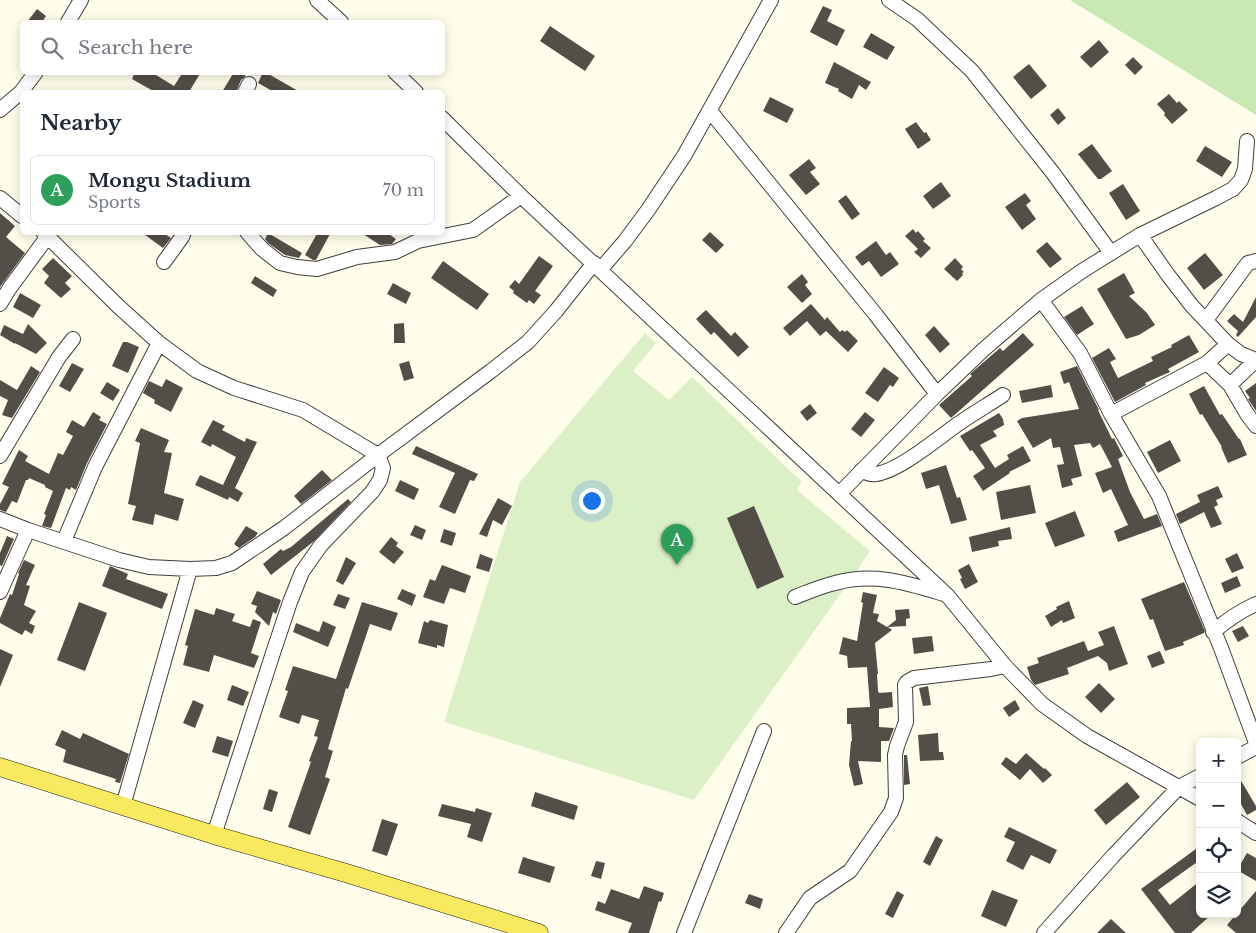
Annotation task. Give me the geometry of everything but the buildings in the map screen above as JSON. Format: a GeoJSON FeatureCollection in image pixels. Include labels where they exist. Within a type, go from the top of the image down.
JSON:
{"type":"FeatureCollection","features":[{"type":"Feature","properties":{"kind":"main road"},"geometry":{"type":"LineString","coordinates":[[0,768],[214,835],[346,873],[529,931]]}},
{"type":"Feature","properties":{"kind":"street"},"geometry":{"type":"LineString","coordinates":[[69,20],[81,0]]}},
{"type":"Feature","properties":{"kind":"street"},"geometry":{"type":"LineString","coordinates":[[317,0],[339,20]]}},
{"type":"Feature","properties":{"kind":"street"},"geometry":{"type":"LineString","coordinates":[[0,519],[119,560],[149,567],[190,569],[216,568],[232,563],[284,528],[528,342],[597,266],[625,241],[684,156],[771,0]]}},
{"type":"Feature","properties":{"kind":"street"},"geometry":{"type":"LineString","coordinates":[[889,0],[918,19],[972,71],[1053,173],[1111,253]]}},
{"type":"Feature","properties":{"kind":"street"},"geometry":{"type":"LineString","coordinates":[[22,90],[34,75]]}},
{"type":"Feature","properties":{"kind":"street"},"geometry":{"type":"LineString","coordinates":[[398,75],[414,90]]}},
{"type":"Feature","properties":{"kind":"street"},"geometry":{"type":"LineString","coordinates":[[0,110],[20,93]]}},
{"type":"Feature","properties":{"kind":"street"},"geometry":{"type":"LineString","coordinates":[[710,111],[876,315],[937,394]]}},
{"type":"Feature","properties":{"kind":"street"},"geometry":{"type":"LineString","coordinates":[[445,121],[521,196],[947,595],[1005,666],[1042,704],[1087,736],[1196,797]]}},
{"type":"Feature","properties":{"kind":"street"},"geometry":{"type":"LineString","coordinates":[[839,494],[937,394],[983,350],[1041,300],[1082,271],[1140,235],[1233,188],[1242,180],[1247,141]]}},
{"type":"Feature","properties":{"kind":"street"},"geometry":{"type":"LineString","coordinates":[[250,235],[262,249],[280,262],[297,267],[317,269],[356,257],[395,252],[418,241],[473,230],[521,196]]}},
{"type":"Feature","properties":{"kind":"street"},"geometry":{"type":"LineString","coordinates":[[0,198],[20,214]]}},
{"type":"Feature","properties":{"kind":"street"},"geometry":{"type":"LineString","coordinates":[[0,304],[44,235]]}},
{"type":"Feature","properties":{"kind":"street"},"geometry":{"type":"LineString","coordinates":[[46,235],[118,306],[196,371],[234,388],[303,410],[378,455],[382,468],[380,480],[372,492],[321,545],[302,572],[290,602],[214,835]]}},
{"type":"Feature","properties":{"kind":"street"},"geometry":{"type":"LineString","coordinates":[[164,262],[185,235]]}},
{"type":"Feature","properties":{"kind":"street"},"geometry":{"type":"LineString","coordinates":[[1140,235],[1192,306],[1228,344],[1241,354],[1256,360],[1230,385]]}},
{"type":"Feature","properties":{"kind":"street"},"geometry":{"type":"LineString","coordinates":[[1206,320],[1248,263],[1256,261]]}},
{"type":"Feature","properties":{"kind":"street"},"geometry":{"type":"LineString","coordinates":[[1041,300],[1080,353],[1111,414],[1160,496],[1221,648],[1256,743]]}},
{"type":"Feature","properties":{"kind":"street"},"geometry":{"type":"LineString","coordinates":[[0,456],[59,357],[73,339]]}},
{"type":"Feature","properties":{"kind":"street"},"geometry":{"type":"LineString","coordinates":[[64,541],[95,467],[159,342]]}},
{"type":"Feature","properties":{"kind":"street"},"geometry":{"type":"LineString","coordinates":[[1111,414],[1207,362],[1228,344]]}},
{"type":"Feature","properties":{"kind":"street"},"geometry":{"type":"LineString","coordinates":[[1207,362],[1230,385],[1256,426]]}},
{"type":"Feature","properties":{"kind":"street"},"geometry":{"type":"LineString","coordinates":[[862,470],[867,474],[876,474],[893,468],[1003,395]]}},
{"type":"Feature","properties":{"kind":"street"},"geometry":{"type":"LineString","coordinates":[[0,592],[28,530]]}},
{"type":"Feature","properties":{"kind":"street"},"geometry":{"type":"LineString","coordinates":[[123,806],[190,569]]}},
{"type":"Feature","properties":{"kind":"street"},"geometry":{"type":"LineString","coordinates":[[795,597],[834,583],[866,578],[888,579],[947,595]]}},
{"type":"Feature","properties":{"kind":"street"},"geometry":{"type":"LineString","coordinates":[[1213,632],[1238,612],[1256,604]]}},
{"type":"Feature","properties":{"kind":"street"},"geometry":{"type":"LineString","coordinates":[[786,933],[810,898],[850,871],[891,812],[896,798],[895,754],[906,722],[905,685],[907,682],[914,678],[1005,666]]}},
{"type":"Feature","properties":{"kind":"street"},"geometry":{"type":"LineString","coordinates":[[684,933],[764,730]]}},
{"type":"Feature","properties":{"kind":"street"},"geometry":{"type":"LineString","coordinates":[[1241,754],[1256,747]]}},
{"type":"Feature","properties":{"kind":"street"},"geometry":{"type":"LineString","coordinates":[[1044,933],[1113,856],[1179,787],[1196,778]]}},
{"type":"Feature","properties":{"kind":"street"},"geometry":{"type":"LineString","coordinates":[[1241,824],[1256,833]]}},
{"type":"Feature","properties":{"kind":"green space"},"geometry":{"type":"Polygon","coordinates":[[[1070,0],[1256,0],[1256,115],[1070,0]]]}},
{"type":"Feature","properties":{"kind":"green space"},"geometry":{"type":"Polygon","coordinates":[[[645,333],[656,343],[633,371],[669,400],[692,377],[802,482],[797,490],[870,551],[694,800],[444,722],[520,482],[645,333]]]}},
{"type":"Feature","properties":{"kind":"place","name":"Mongu Stadium"},"geometry":{"type":"Point","coordinates":[677,565]}}]}
